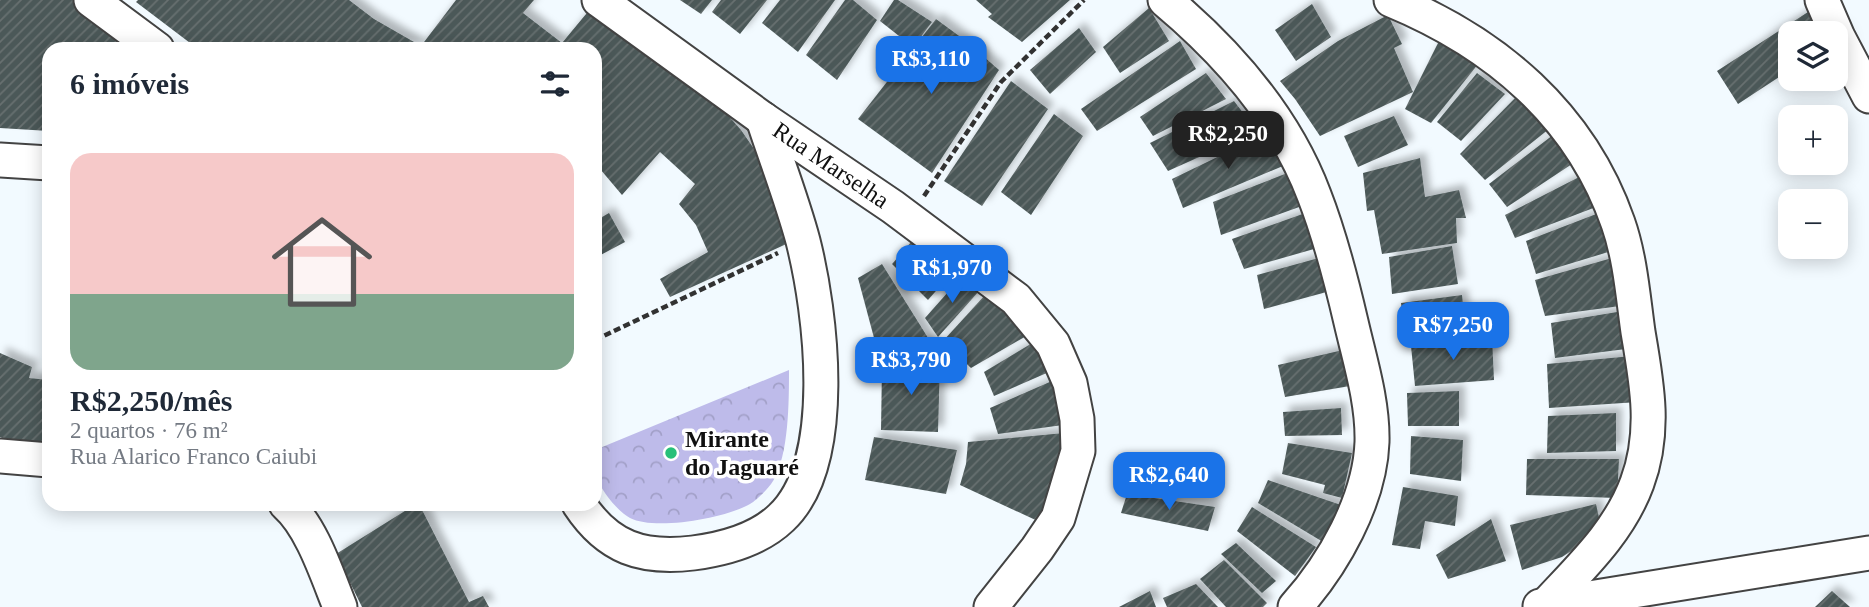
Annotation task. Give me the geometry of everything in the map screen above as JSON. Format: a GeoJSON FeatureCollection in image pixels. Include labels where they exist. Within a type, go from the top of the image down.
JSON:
{"type":"FeatureCollection","features":[{"type":"Feature","properties":{"kind":"street"},"geometry":{"type":"LineString","coordinates":[[91,0],[148,42]]}},
{"type":"Feature","properties":{"kind":"street","name":"Rua Marselha"},"geometry":{"type":"LineString","coordinates":[[599,0],[1016,299],[1053,344],[1070,383],[1077,419],[1078,450],[1058,518],[991,607]]}},
{"type":"Feature","properties":{"kind":"street"},"geometry":{"type":"LineString","coordinates":[[1165,0],[1200,15],[1293,150],[1309,182],[1327,231],[1364,376],[1372,442],[1364,484],[1352,520],[1334,556],[1310,591],[1295,607]]}},
{"type":"Feature","properties":{"kind":"street"},"geometry":{"type":"LineString","coordinates":[[1391,0],[1428,15],[1471,41],[1524,79],[1566,124],[1604,189],[1623,243],[1649,397],[1647,452],[1636,485],[1616,525],[1596,551],[1538,606]]}},
{"type":"Feature","properties":{"kind":"street"},"geometry":{"type":"LineString","coordinates":[[1822,0],[1869,96]]}},
{"type":"Feature","properties":{"kind":"street"},"geometry":{"type":"LineString","coordinates":[[584,511],[607,537],[624,547],[671,555],[708,551],[738,543],[764,531],[780,519],[801,491],[809,472],[818,433],[821,376],[819,336],[803,241],[763,119]]}},
{"type":"Feature","properties":{"kind":"street"},"geometry":{"type":"LineString","coordinates":[[0,160],[42,163]]}},
{"type":"Feature","properties":{"kind":"street"},"geometry":{"type":"LineString","coordinates":[[0,456],[42,459]]}},
{"type":"Feature","properties":{"kind":"street"},"geometry":{"type":"LineString","coordinates":[[294,511],[313,543],[340,607]]}},
{"type":"Feature","properties":{"kind":"street"},"geometry":{"type":"LineString","coordinates":[[1538,606],[1869,554]]}},
{"type":"Feature","properties":{"kind":"path"},"geometry":{"type":"LineString","coordinates":[[908,219],[1001,82],[1084,0]]}},
{"type":"Feature","properties":{"kind":"path"},"geometry":{"type":"LineString","coordinates":[[602,337],[803,241]]}},
{"type":"Feature","properties":{"kind":"green space"},"geometry":{"type":"Polygon","coordinates":[[[789,370],[787,427],[778,470],[771,484],[759,497],[739,509],[708,518],[673,523],[641,522],[630,518],[615,506],[602,488],[602,447],[789,370]]]}},
{"type":"Feature","properties":{"kind":"building"},"geometry":{"type":"Polygon","coordinates":[[[0,0],[77,0],[130,42],[42,42],[42,131],[0,128],[0,0]]]}},
{"type":"Feature","properties":{"kind":"building"},"geometry":{"type":"Polygon","coordinates":[[[349,0],[374,19],[414,42],[189,42],[136,2],[349,0]]]}},
{"type":"Feature","properties":{"kind":"building"},"geometry":{"type":"Polygon","coordinates":[[[456,0],[534,0],[523,13],[561,42],[424,42],[456,0]]]}},
{"type":"Feature","properties":{"kind":"building"},"geometry":{"type":"Polygon","coordinates":[[[680,0],[712,0],[701,14],[680,0]]]}},
{"type":"Feature","properties":{"kind":"building"},"geometry":{"type":"Polygon","coordinates":[[[721,0],[767,0],[740,34],[712,12],[721,0]]]}},
{"type":"Feature","properties":{"kind":"building"},"geometry":{"type":"Polygon","coordinates":[[[780,0],[835,0],[798,52],[762,23],[780,0]]]}},
{"type":"Feature","properties":{"kind":"building"},"geometry":{"type":"Polygon","coordinates":[[[845,0],[853,0],[877,20],[837,80],[806,55],[845,0]]]}},
{"type":"Feature","properties":{"kind":"building"},"geometry":{"type":"Polygon","coordinates":[[[894,0],[932,22],[913,47],[880,21],[894,0]]]}},
{"type":"Feature","properties":{"kind":"building"},"geometry":{"type":"Polygon","coordinates":[[[976,0],[1070,0],[1022,42],[988,17],[992,14],[976,0]]]}},
{"type":"Feature","properties":{"kind":"building"},"geometry":{"type":"Polygon","coordinates":[[[1312,4],[1331,37],[1296,61],[1275,30],[1312,4]]]}},
{"type":"Feature","properties":{"kind":"building"},"geometry":{"type":"Polygon","coordinates":[[[591,8],[710,95],[741,130],[770,172],[793,241],[670,297],[660,279],[708,252],[696,225],[679,204],[695,184],[660,152],[622,195],[602,171],[602,42],[563,42],[591,8]]]}},
{"type":"Feature","properties":{"kind":"building"},"geometry":{"type":"Polygon","coordinates":[[[1149,8],[1169,41],[1120,73],[1103,47],[1149,8]]]}},
{"type":"Feature","properties":{"kind":"building"},"geometry":{"type":"Polygon","coordinates":[[[1808,12],[1814,21],[1794,21],[1808,12]]]}},
{"type":"Feature","properties":{"kind":"building"},"geometry":{"type":"Polygon","coordinates":[[[1388,15],[1402,44],[1394,48],[1413,92],[1320,136],[1280,81],[1338,41],[1388,15]]]}},
{"type":"Feature","properties":{"kind":"building"},"geometry":{"type":"Polygon","coordinates":[[[936,19],[999,70],[932,173],[858,119],[936,19]]]}},
{"type":"Feature","properties":{"kind":"building"},"geometry":{"type":"Polygon","coordinates":[[[1079,28],[1096,52],[1050,94],[1030,70],[1079,28]]]}},
{"type":"Feature","properties":{"kind":"building"},"geometry":{"type":"Polygon","coordinates":[[[1778,31],[1778,78],[1738,104],[1717,71],[1778,31]]]}},
{"type":"Feature","properties":{"kind":"building"},"geometry":{"type":"Polygon","coordinates":[[[1443,33],[1483,58],[1431,123],[1405,109],[1443,33]]]}},
{"type":"Feature","properties":{"kind":"building"},"geometry":{"type":"Polygon","coordinates":[[[1180,41],[1196,69],[1097,131],[1081,109],[1180,41]]]}},
{"type":"Feature","properties":{"kind":"building"},"geometry":{"type":"Polygon","coordinates":[[[1206,73],[1226,99],[1153,136],[1140,117],[1206,73]]]}},
{"type":"Feature","properties":{"kind":"building"},"geometry":{"type":"Polygon","coordinates":[[[1477,73],[1505,94],[1461,141],[1437,122],[1477,73]]]}},
{"type":"Feature","properties":{"kind":"building"},"geometry":{"type":"Polygon","coordinates":[[[1011,81],[1048,109],[982,206],[944,181],[1011,81]]]}},
{"type":"Feature","properties":{"kind":"building"},"geometry":{"type":"Polygon","coordinates":[[[1520,93],[1554,125],[1485,180],[1460,154],[1520,93]]]}},
{"type":"Feature","properties":{"kind":"building"},"geometry":{"type":"Polygon","coordinates":[[[1234,101],[1257,131],[1168,171],[1150,143],[1234,101]]]}},
{"type":"Feature","properties":{"kind":"building"},"geometry":{"type":"Polygon","coordinates":[[[1054,114],[1083,136],[1031,215],[1001,192],[1054,114]]]}},
{"type":"Feature","properties":{"kind":"building"},"geometry":{"type":"Polygon","coordinates":[[[1394,116],[1408,145],[1358,167],[1344,136],[1394,116]]]}},
{"type":"Feature","properties":{"kind":"building"},"geometry":{"type":"Polygon","coordinates":[[[1267,133],[1283,166],[1183,208],[1172,179],[1267,133]]]}},
{"type":"Feature","properties":{"kind":"building"},"geometry":{"type":"Polygon","coordinates":[[[1553,135],[1572,164],[1507,207],[1489,184],[1553,135]]]}},
{"type":"Feature","properties":{"kind":"building"},"geometry":{"type":"Polygon","coordinates":[[[1420,158],[1425,197],[1459,190],[1466,218],[1456,218],[1457,243],[1382,254],[1374,210],[1367,211],[1363,173],[1420,158]]]}},
{"type":"Feature","properties":{"kind":"building"},"geometry":{"type":"Polygon","coordinates":[[[1290,172],[1302,206],[1221,235],[1213,202],[1290,172]]]}},
{"type":"Feature","properties":{"kind":"building"},"geometry":{"type":"Polygon","coordinates":[[[1583,175],[1596,207],[1515,238],[1505,215],[1583,175]]]}},
{"type":"Feature","properties":{"kind":"building"},"geometry":{"type":"Polygon","coordinates":[[[1311,211],[1321,247],[1244,269],[1232,239],[1311,211]]]}},
{"type":"Feature","properties":{"kind":"building"},"geometry":{"type":"Polygon","coordinates":[[[1604,211],[1615,250],[1536,274],[1526,241],[1604,211]]]}},
{"type":"Feature","properties":{"kind":"building"},"geometry":{"type":"Polygon","coordinates":[[[609,213],[625,242],[602,254],[602,217],[609,213]]]}},
{"type":"Feature","properties":{"kind":"building"},"geometry":{"type":"Polygon","coordinates":[[[912,241],[951,274],[928,300],[892,264],[912,241]]]}},
{"type":"Feature","properties":{"kind":"building"},"geometry":{"type":"Polygon","coordinates":[[[1452,246],[1458,284],[1392,294],[1389,257],[1452,246]]]}},
{"type":"Feature","properties":{"kind":"building"},"geometry":{"type":"Polygon","coordinates":[[[1326,256],[1334,290],[1264,309],[1257,275],[1326,256]]]}},
{"type":"Feature","properties":{"kind":"building"},"geometry":{"type":"Polygon","coordinates":[[[1619,256],[1628,305],[1545,316],[1535,280],[1619,256]]]}},
{"type":"Feature","properties":{"kind":"building"},"geometry":{"type":"Polygon","coordinates":[[[882,264],[935,349],[881,364],[858,278],[882,264]]]}},
{"type":"Feature","properties":{"kind":"building"},"geometry":{"type":"Polygon","coordinates":[[[964,274],[980,290],[938,337],[925,318],[964,274]]]}},
{"type":"Feature","properties":{"kind":"building"},"geometry":{"type":"Polygon","coordinates":[[[985,295],[1028,335],[971,368],[943,341],[985,295]]]}},
{"type":"Feature","properties":{"kind":"building"},"geometry":{"type":"Polygon","coordinates":[[[1462,295],[1466,331],[1406,339],[1401,303],[1462,295]]]}},
{"type":"Feature","properties":{"kind":"building"},"geometry":{"type":"Polygon","coordinates":[[[1623,311],[1626,349],[1555,358],[1551,323],[1623,311]]]}},
{"type":"Feature","properties":{"kind":"building"},"geometry":{"type":"Polygon","coordinates":[[[1492,337],[1494,380],[1415,386],[1411,346],[1492,337]]]}},
{"type":"Feature","properties":{"kind":"building"},"geometry":{"type":"Polygon","coordinates":[[[1034,342],[1049,372],[994,396],[984,372],[1034,342]]]}},
{"type":"Feature","properties":{"kind":"building"},"geometry":{"type":"Polygon","coordinates":[[[1343,350],[1350,386],[1285,397],[1278,365],[1343,350]]]}},
{"type":"Feature","properties":{"kind":"building"},"geometry":{"type":"Polygon","coordinates":[[[0,353],[32,367],[29,378],[42,379],[42,445],[9,441],[0,437],[0,353]]]}},
{"type":"Feature","properties":{"kind":"building"},"geometry":{"type":"Polygon","coordinates":[[[1632,356],[1638,402],[1549,408],[1547,364],[1632,356]]]}},
{"type":"Feature","properties":{"kind":"building"},"geometry":{"type":"Polygon","coordinates":[[[940,361],[938,432],[881,430],[882,367],[940,361]]]}},
{"type":"Feature","properties":{"kind":"building"},"geometry":{"type":"Polygon","coordinates":[[[1052,381],[1063,425],[998,434],[990,408],[1052,381]]]}},
{"type":"Feature","properties":{"kind":"building"},"geometry":{"type":"Polygon","coordinates":[[[1459,391],[1459,426],[1408,426],[1407,393],[1459,391]]]}},
{"type":"Feature","properties":{"kind":"building"},"geometry":{"type":"Polygon","coordinates":[[[1341,408],[1342,435],[1285,436],[1283,412],[1341,408]]]}},
{"type":"Feature","properties":{"kind":"building"},"geometry":{"type":"Polygon","coordinates":[[[1616,413],[1616,451],[1547,453],[1548,416],[1616,413]]]}},
{"type":"Feature","properties":{"kind":"building"},"geometry":{"type":"Polygon","coordinates":[[[1064,433],[1057,483],[1042,523],[960,485],[968,442],[1064,433]]]}},
{"type":"Feature","properties":{"kind":"building"},"geometry":{"type":"Polygon","coordinates":[[[1411,436],[1463,440],[1461,481],[1410,474],[1411,436]]]}},
{"type":"Feature","properties":{"kind":"building"},"geometry":{"type":"Polygon","coordinates":[[[874,437],[957,450],[946,494],[865,480],[874,437]]]}},
{"type":"Feature","properties":{"kind":"building"},"geometry":{"type":"Polygon","coordinates":[[[1288,443],[1352,453],[1342,498],[1323,493],[1325,485],[1282,474],[1288,443]]]}},
{"type":"Feature","properties":{"kind":"building"},"geometry":{"type":"Polygon","coordinates":[[[1527,459],[1619,459],[1617,498],[1526,495],[1527,459]]]}},
{"type":"Feature","properties":{"kind":"building"},"geometry":{"type":"Polygon","coordinates":[[[1268,480],[1341,505],[1323,542],[1258,503],[1268,480]]]}},
{"type":"Feature","properties":{"kind":"building"},"geometry":{"type":"Polygon","coordinates":[[[1403,487],[1458,496],[1455,526],[1425,521],[1420,549],[1392,545],[1403,487]]]}},
{"type":"Feature","properties":{"kind":"building"},"geometry":{"type":"Polygon","coordinates":[[[1127,494],[1215,507],[1208,531],[1121,513],[1127,494]]]}},
{"type":"Feature","properties":{"kind":"building"},"geometry":{"type":"Polygon","coordinates":[[[1596,504],[1602,531],[1562,557],[1522,570],[1510,525],[1596,504]]]}},
{"type":"Feature","properties":{"kind":"building"},"geometry":{"type":"Polygon","coordinates":[[[1252,507],[1316,547],[1295,576],[1237,531],[1252,507]]]}},
{"type":"Feature","properties":{"kind":"building"},"geometry":{"type":"Polygon","coordinates":[[[405,511],[423,511],[469,602],[483,596],[489,607],[362,607],[336,554],[405,511]]]}},
{"type":"Feature","properties":{"kind":"building"},"geometry":{"type":"Polygon","coordinates":[[[1491,519],[1506,561],[1448,579],[1436,555],[1491,519]]]}},
{"type":"Feature","properties":{"kind":"building"},"geometry":{"type":"Polygon","coordinates":[[[1236,543],[1276,581],[1262,593],[1221,554],[1236,543]]]}},
{"type":"Feature","properties":{"kind":"building"},"geometry":{"type":"Polygon","coordinates":[[[1224,560],[1267,603],[1263,607],[1226,607],[1200,579],[1224,560]]]}},
{"type":"Feature","properties":{"kind":"building"},"geometry":{"type":"Polygon","coordinates":[[[1196,584],[1218,607],[1167,607],[1163,598],[1196,584]]]}},
{"type":"Feature","properties":{"kind":"building"},"geometry":{"type":"Polygon","coordinates":[[[1150,591],[1156,607],[1119,607],[1150,591]]]}},
{"type":"Feature","properties":{"kind":"building"},"geometry":{"type":"Polygon","coordinates":[[[1832,591],[1850,607],[1815,607],[1832,591]]]}},
{"type":"Feature","properties":{"kind":"place","name":"Mirante do Jaguaré"},"geometry":{"type":"Point","coordinates":[671,453]}}]}
